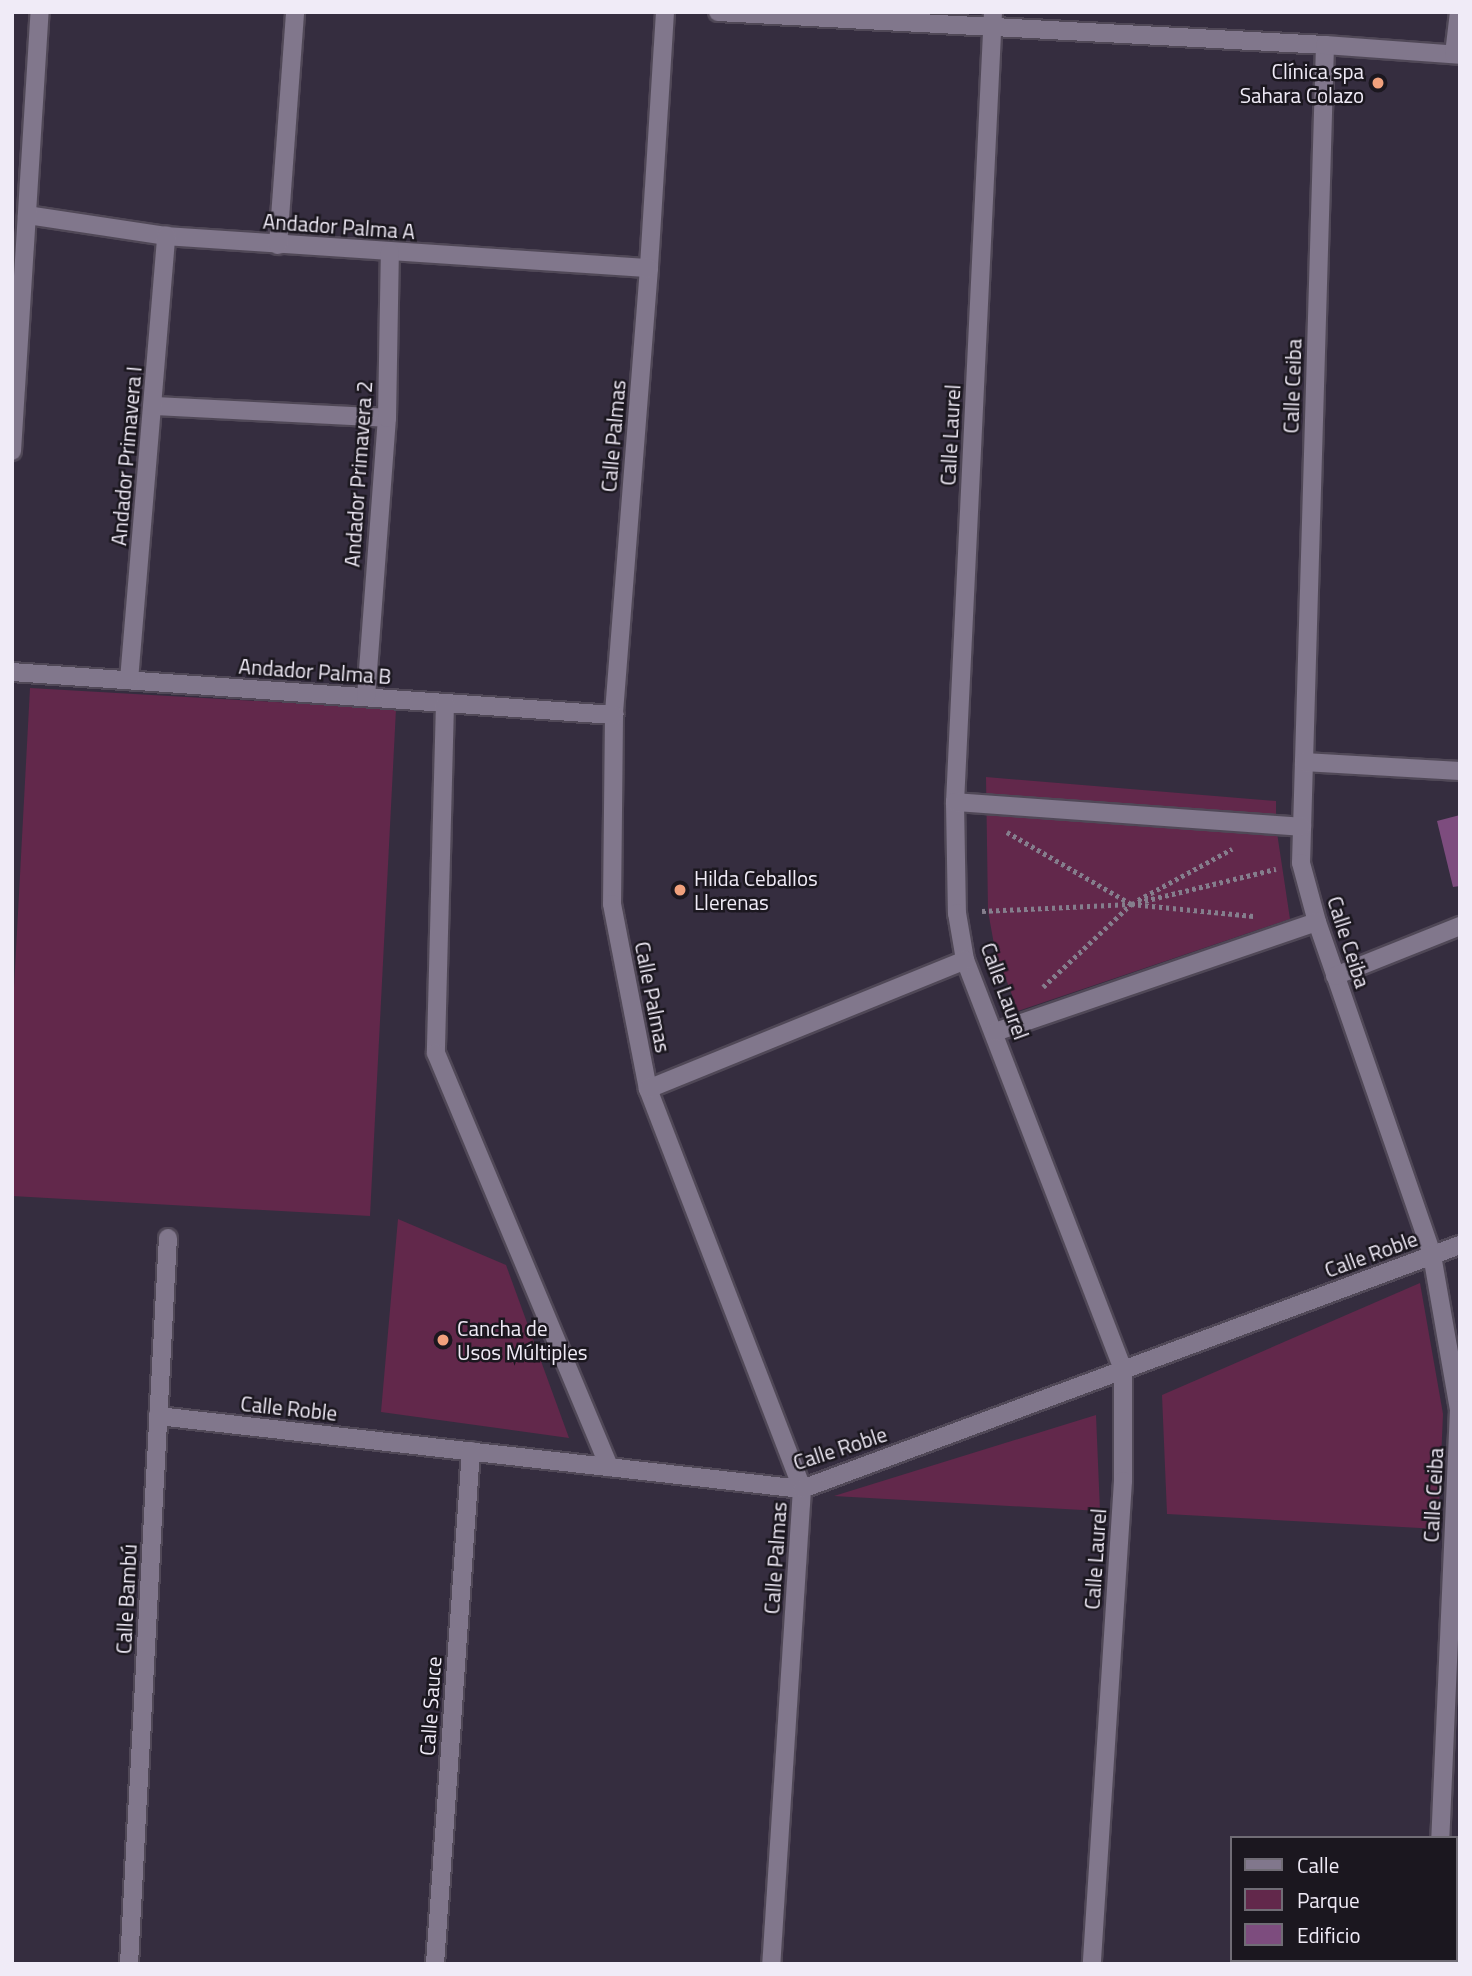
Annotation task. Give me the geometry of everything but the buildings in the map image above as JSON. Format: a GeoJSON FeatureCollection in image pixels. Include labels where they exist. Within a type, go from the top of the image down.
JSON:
{"type":"FeatureCollection","features":[{"type":"Feature","properties":{"kind":"street"},"geometry":{"type":"LineString","coordinates":[[12,451],[40,12]]}},
{"type":"Feature","properties":{"kind":"street"},"geometry":{"type":"LineString","coordinates":[[278,245],[295,12]]}},
{"type":"Feature","properties":{"kind":"street","name":"Calle Palmas"},"geometry":{"type":"LineString","coordinates":[[665,12],[649,268],[614,715],[612,904],[648,1088],[802,1489],[771,1964]]}},
{"type":"Feature","properties":{"kind":"street"},"geometry":{"type":"LineString","coordinates":[[718,12],[993,20],[1457,55],[1459,12]]}},
{"type":"Feature","properties":{"kind":"street","name":"Calle Laurel"},"geometry":{"type":"LineString","coordinates":[[993,20],[955,802],[957,913],[965,960],[996,1032],[1123,1370],[1123,1480],[1092,1964]]}},
{"type":"Feature","properties":{"kind":"street","name":"Calle Ceiba"},"geometry":{"type":"LineString","coordinates":[[1325,45],[1301,863],[1335,976],[1432,1255],[1459,1410],[1440,1836]]}},
{"type":"Feature","properties":{"kind":"street","name":"Andador Palma A"},"geometry":{"type":"LineString","coordinates":[[27,215],[166,236],[649,268]]}},
{"type":"Feature","properties":{"kind":"street","name":"Andador Primavera I"},"geometry":{"type":"LineString","coordinates":[[129,680],[154,406],[166,236]]}},
{"type":"Feature","properties":{"kind":"street","name":"Andador Primavera 2"},"geometry":{"type":"LineString","coordinates":[[366,697],[387,418],[390,252]]}},
{"type":"Feature","properties":{"kind":"street"},"geometry":{"type":"LineString","coordinates":[[154,406],[387,418]]}},
{"type":"Feature","properties":{"kind":"street","name":"Andador Palma B"},"geometry":{"type":"LineString","coordinates":[[12,672],[614,715]]}},
{"type":"Feature","properties":{"kind":"street"},"geometry":{"type":"LineString","coordinates":[[445,703],[436,1053],[609,1467]]}},
{"type":"Feature","properties":{"kind":"street"},"geometry":{"type":"LineString","coordinates":[[1304,762],[1460,771]]}},
{"type":"Feature","properties":{"kind":"street"},"geometry":{"type":"LineString","coordinates":[[955,802],[1302,827]]}},
{"type":"Feature","properties":{"kind":"street"},"geometry":{"type":"LineString","coordinates":[[996,1032],[1317,922]]}},
{"type":"Feature","properties":{"kind":"street"},"geometry":{"type":"LineString","coordinates":[[1335,976],[1460,926]]}},
{"type":"Feature","properties":{"kind":"street"},"geometry":{"type":"LineString","coordinates":[[648,1088],[965,960]]}},
{"type":"Feature","properties":{"kind":"street","name":"Calle Bambú"},"geometry":{"type":"LineString","coordinates":[[129,1964],[168,1238]]}},
{"type":"Feature","properties":{"kind":"street","name":"Calle Roble"},"geometry":{"type":"LineString","coordinates":[[158,1416],[802,1489],[1460,1245]]}},
{"type":"Feature","properties":{"kind":"street","name":"Calle Sauce"},"geometry":{"type":"LineString","coordinates":[[435,1964],[471,1451]]}},
{"type":"Feature","properties":{"kind":"path"},"geometry":{"type":"LineString","coordinates":[[1037,993],[1131,904],[1276,826]]}},
{"type":"Feature","properties":{"kind":"path"},"geometry":{"type":"LineString","coordinates":[[1001,829],[1131,904],[1301,863]]}},
{"type":"Feature","properties":{"kind":"path"},"geometry":{"type":"LineString","coordinates":[[957,913],[1131,904],[1263,917]]}},
{"type":"Feature","properties":{"kind":"green space"},"geometry":{"type":"Polygon","coordinates":[[[30,688],[396,709],[370,1216],[12,1196],[12,1025],[30,688]]]}},
{"type":"Feature","properties":{"kind":"green space"},"geometry":{"type":"Polygon","coordinates":[[[986,777],[1276,801],[1276,826],[1290,919],[1018,1011],[995,950],[988,911],[986,777]]]}},
{"type":"Feature","properties":{"kind":"green space"},"geometry":{"type":"Polygon","coordinates":[[[398,1219],[506,1265],[569,1438],[381,1412],[398,1219]]]}},
{"type":"Feature","properties":{"kind":"green space"},"geometry":{"type":"Polygon","coordinates":[[[1420,1283],[1443,1414],[1438,1529],[1167,1514],[1162,1395],[1420,1283]]]}},
{"type":"Feature","properties":{"kind":"green space"},"geometry":{"type":"Polygon","coordinates":[[[1096,1415],[1100,1511],[834,1496],[1096,1415]]]}},
{"type":"Feature","properties":{"kind":"place","name":"Clínica spa Sahara Colazo"},"geometry":{"type":"Point","coordinates":[1378,83]}},
{"type":"Feature","properties":{"kind":"place","name":"Hilda Ceballos Llerenas"},"geometry":{"type":"Point","coordinates":[680,890]}},
{"type":"Feature","properties":{"kind":"place","name":"Cancha de Usos Múltiples"},"geometry":{"type":"Point","coordinates":[443,1340]}}]}
